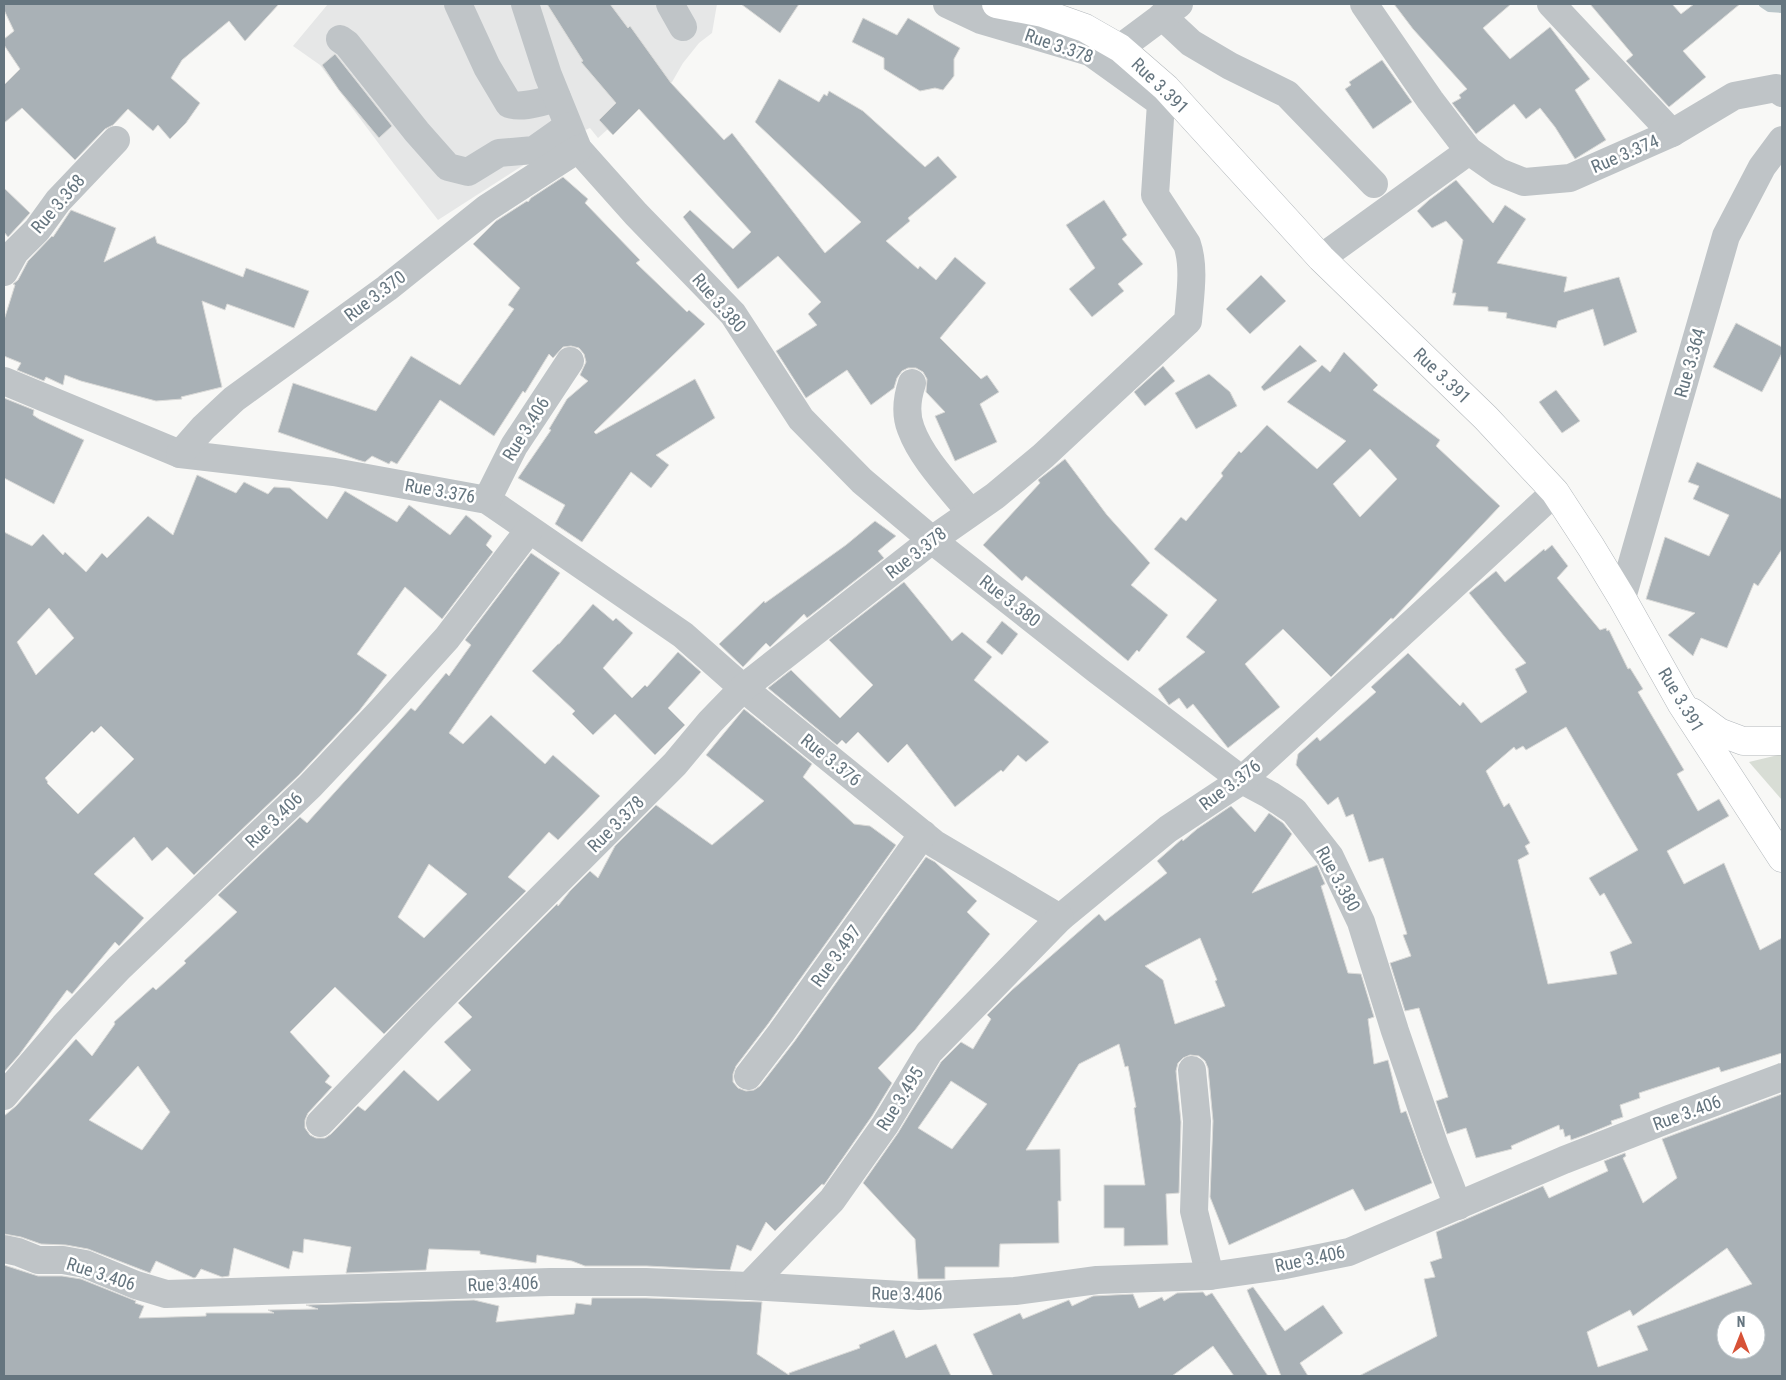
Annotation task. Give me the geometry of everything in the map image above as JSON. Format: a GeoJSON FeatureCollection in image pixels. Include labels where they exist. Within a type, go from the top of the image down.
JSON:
{"type":"FeatureCollection","features":[{"type":"Feature","properties":{"kind":"main road","name":"Rue 3.391"},"geometry":{"type":"LineString","coordinates":[[996,4],[1043,13],[1085,28],[1120,48],[1166,88],[1322,258],[1486,418],[1555,492],[1622,598],[1681,703],[1782,858]]}},
{"type":"Feature","properties":{"kind":"main road"},"geometry":{"type":"LineString","coordinates":[[1681,703],[1719,732],[1743,741],[1782,742]]}},
{"type":"Feature","properties":{"kind":"street"},"geometry":{"type":"LineString","coordinates":[[458,4],[487,66],[509,104],[514,106],[531,104],[557,98]]}},
{"type":"Feature","properties":{"kind":"street","name":"Rue 3.380"},"geometry":{"type":"LineString","coordinates":[[525,4],[557,98],[573,138],[636,214],[733,314],[801,419],[862,481],[932,540],[1097,670],[1242,780],[1294,811],[1330,857],[1361,922],[1395,1031],[1435,1147],[1458,1206]]}},
{"type":"Feature","properties":{"kind":"street"},"geometry":{"type":"LineString","coordinates":[[670,4],[683,27]]}},
{"type":"Feature","properties":{"kind":"street","name":"Rue 3.378"},"geometry":{"type":"LineString","coordinates":[[320,1123],[429,1010],[675,764],[710,722],[743,688],[932,540],[995,496],[1043,456],[1188,321],[1191,276],[1190,252],[1187,244],[1155,195],[1161,103],[1090,52],[981,20],[947,4]]}},
{"type":"Feature","properties":{"kind":"street","name":"Rue 3.374"},"geometry":{"type":"LineString","coordinates":[[1364,4],[1430,100],[1469,150],[1499,172],[1524,182],[1570,178],[1672,133],[1551,4]]}},
{"type":"Feature","properties":{"kind":"street"},"geometry":{"type":"LineString","coordinates":[[1120,48],[1171,10],[1191,43],[1230,66],[1286,94],[1374,184]]}},
{"type":"Feature","properties":{"kind":"street"},"geometry":{"type":"LineString","coordinates":[[340,39],[347,44],[417,132],[448,167],[468,172],[499,153],[534,150],[573,138]]}},
{"type":"Feature","properties":{"kind":"street"},"geometry":{"type":"LineString","coordinates":[[1672,133],[1734,96],[1776,88],[1782,93]]}},
{"type":"Feature","properties":{"kind":"street","name":"Rue 3.370"},"geometry":{"type":"LineString","coordinates":[[180,454],[203,428],[234,400],[387,288],[573,138]]}},
{"type":"Feature","properties":{"kind":"street","name":"Rue 3.368"},"geometry":{"type":"LineString","coordinates":[[4,272],[15,252],[37,230],[58,201],[116,140]]}},
{"type":"Feature","properties":{"kind":"street","name":"Rue 3.364"},"geometry":{"type":"LineString","coordinates":[[1622,598],[1726,236],[1762,167],[1782,140]]}},
{"type":"Feature","properties":{"kind":"street"},"geometry":{"type":"LineString","coordinates":[[1322,258],[1469,150]]}},
{"type":"Feature","properties":{"kind":"street","name":"Rue 3.406"},"geometry":{"type":"LineString","coordinates":[[487,500],[514,446],[570,361]]}},
{"type":"Feature","properties":{"kind":"street","name":"Rue 3.376"},"geometry":{"type":"LineString","coordinates":[[4,381],[180,454],[334,472],[487,500],[683,635],[743,688],[935,844],[1060,918],[1168,829],[1242,780],[1555,492]]}},
{"type":"Feature","properties":{"kind":"street"},"geometry":{"type":"LineString","coordinates":[[912,383],[907,396],[910,429],[923,453],[970,512]]}},
{"type":"Feature","properties":{"kind":"street","name":"Rue 3.406"},"geometry":{"type":"LineString","coordinates":[[4,1096],[64,1026],[119,968],[310,786],[382,710],[447,638],[529,530]]}},
{"type":"Feature","properties":{"kind":"street","name":"Rue 3.497"},"geometry":{"type":"LineString","coordinates":[[748,1076],[781,1033],[923,834]]}},
{"type":"Feature","properties":{"kind":"street","name":"Rue 3.495"},"geometry":{"type":"LineString","coordinates":[[749,1286],[832,1200],[885,1125],[929,1052],[1060,918]]}},
{"type":"Feature","properties":{"kind":"street"},"geometry":{"type":"LineString","coordinates":[[1192,1070],[1197,1122],[1194,1211],[1210,1276]]}},
{"type":"Feature","properties":{"kind":"street","name":"Rue 3.406"},"geometry":{"type":"LineString","coordinates":[[4,1249],[38,1260],[63,1260],[85,1264],[136,1285],[166,1294],[550,1282],[646,1282],[919,1296],[1015,1291],[1097,1280],[1210,1276],[1280,1266],[1349,1252],[1564,1160],[1782,1077]]}},
{"type":"Feature","properties":{"kind":"shaded area"},"geometry":{"type":"Polygon","coordinates":[[[328,4],[717,4],[712,33],[699,43],[683,63],[672,82],[653,95],[613,135],[608,129],[598,138],[590,128],[564,139],[438,220],[320,65],[293,46],[328,4]]]}},
{"type":"Feature","properties":{"kind":"shaded area"},"geometry":{"type":"Polygon","coordinates":[[[1782,754],[1782,800],[1749,762],[1782,754]]]}},
{"type":"Feature","properties":{"kind":"building"},"geometry":{"type":"Polygon","coordinates":[[[4,4],[279,4],[245,41],[229,21],[182,60],[171,78],[200,103],[186,123],[170,139],[158,125],[153,131],[128,109],[113,125],[105,129],[75,160],[22,108],[4,123],[4,85],[20,69],[4,45],[4,39],[14,31],[4,10],[4,4]]]}},
{"type":"Feature","properties":{"kind":"building"},"geometry":{"type":"Polygon","coordinates":[[[547,4],[610,4],[628,28],[630,26],[671,83],[724,140],[732,133],[825,253],[861,222],[755,122],[779,79],[819,102],[824,94],[827,96],[829,91],[863,111],[925,167],[938,156],[957,177],[908,218],[910,221],[886,241],[918,269],[920,266],[936,280],[955,257],[986,283],[940,338],[981,379],[987,375],[999,392],[980,404],[997,442],[955,461],[935,416],[945,412],[926,392],[927,379],[923,372],[916,368],[908,368],[902,371],[897,378],[894,388],[871,405],[847,370],[806,398],[776,351],[817,325],[808,314],[821,302],[778,256],[738,289],[683,217],[690,210],[733,249],[751,232],[639,109],[613,135],[599,120],[616,103],[581,62],[583,61],[547,4]]]}},
{"type":"Feature","properties":{"kind":"building"},"geometry":{"type":"Polygon","coordinates":[[[741,4],[799,4],[780,33],[741,4]]]}},
{"type":"Feature","properties":{"kind":"building"},"geometry":{"type":"Polygon","coordinates":[[[1394,4],[1511,4],[1483,28],[1510,59],[1550,27],[1590,79],[1575,90],[1606,140],[1575,159],[1555,127],[1540,108],[1526,119],[1514,104],[1476,134],[1452,103],[1461,98],[1459,95],[1467,89],[1413,29],[1394,4]]]}},
{"type":"Feature","properties":{"kind":"building"},"geometry":{"type":"Polygon","coordinates":[[[1590,4],[1672,4],[1681,14],[1694,4],[1740,4],[1683,51],[1706,77],[1669,107],[1626,61],[1633,55],[1590,4]]]}},
{"type":"Feature","properties":{"kind":"building"},"geometry":{"type":"Polygon","coordinates":[[[863,18],[897,35],[908,18],[960,48],[954,59],[954,76],[943,90],[935,88],[920,91],[884,69],[884,58],[852,42],[863,18]]]}},
{"type":"Feature","properties":{"kind":"building"},"geometry":{"type":"Polygon","coordinates":[[[335,54],[392,126],[379,138],[339,90],[322,65],[335,54]]]}},
{"type":"Feature","properties":{"kind":"building"},"geometry":{"type":"Polygon","coordinates":[[[1382,60],[1412,102],[1373,129],[1345,89],[1351,85],[1349,82],[1382,60]]]}},
{"type":"Feature","properties":{"kind":"building"},"geometry":{"type":"Polygon","coordinates":[[[563,177],[588,199],[585,203],[640,260],[636,263],[687,312],[689,310],[705,324],[594,432],[596,434],[695,379],[715,418],[656,455],[669,465],[651,488],[631,472],[582,542],[555,524],[565,505],[518,478],[551,430],[549,429],[567,399],[588,381],[580,375],[586,362],[584,354],[579,348],[571,346],[563,347],[553,358],[549,354],[525,393],[523,391],[494,436],[440,400],[397,464],[391,461],[389,464],[372,456],[365,462],[278,432],[293,383],[376,411],[411,356],[460,385],[514,309],[508,305],[520,288],[473,244],[496,221],[528,202],[531,198],[563,177]]]}},
{"type":"Feature","properties":{"kind":"building"},"geometry":{"type":"Polygon","coordinates":[[[1456,180],[1493,223],[1505,205],[1526,219],[1497,263],[1567,277],[1564,292],[1619,277],[1637,332],[1604,346],[1593,309],[1558,321],[1556,328],[1506,318],[1507,313],[1488,311],[1488,307],[1453,305],[1456,293],[1452,293],[1463,240],[1446,221],[1432,228],[1417,211],[1456,180]]]}},
{"type":"Feature","properties":{"kind":"building"},"geometry":{"type":"Polygon","coordinates":[[[4,188],[30,213],[8,237],[4,232],[4,188]]]}},
{"type":"Feature","properties":{"kind":"building"},"geometry":{"type":"Polygon","coordinates":[[[1104,200],[1127,235],[1122,239],[1143,264],[1118,284],[1124,291],[1092,317],[1069,289],[1095,268],[1066,225],[1104,200]]]}},
{"type":"Feature","properties":{"kind":"building"},"geometry":{"type":"Polygon","coordinates":[[[71,210],[116,228],[104,262],[155,236],[157,243],[243,277],[246,268],[309,291],[294,328],[227,304],[225,310],[202,301],[222,387],[181,397],[182,399],[156,401],[65,375],[63,385],[46,377],[44,381],[17,370],[21,363],[4,356],[4,320],[15,285],[13,284],[18,280],[28,261],[53,237],[71,210]]]}},
{"type":"Feature","properties":{"kind":"building"},"geometry":{"type":"Polygon","coordinates":[[[1261,275],[1286,301],[1250,334],[1226,309],[1261,275]]]}},
{"type":"Feature","properties":{"kind":"building"},"geometry":{"type":"Polygon","coordinates":[[[1736,323],[1782,347],[1782,353],[1762,392],[1713,367],[1736,323]]]}},
{"type":"Feature","properties":{"kind":"building"},"geometry":{"type":"Polygon","coordinates":[[[1300,345],[1317,361],[1264,391],[1261,387],[1300,345]]]}},
{"type":"Feature","properties":{"kind":"building"},"geometry":{"type":"Polygon","coordinates":[[[1344,352],[1378,385],[1373,390],[1440,440],[1436,446],[1500,506],[1393,619],[1391,618],[1331,677],[1283,629],[1245,664],[1280,707],[1228,748],[1193,704],[1187,709],[1179,698],[1169,705],[1158,689],[1205,652],[1186,637],[1217,600],[1154,549],[1181,517],[1186,521],[1223,476],[1221,473],[1239,451],[1241,453],[1267,425],[1317,469],[1346,441],[1287,402],[1322,365],[1330,372],[1344,352]],[[1370,449],[1333,484],[1360,517],[1397,479],[1370,449]]]}},
{"type":"Feature","properties":{"kind":"building"},"geometry":{"type":"Polygon","coordinates":[[[1163,366],[1175,381],[1145,406],[1134,392],[1163,366]]]}},
{"type":"Feature","properties":{"kind":"building"},"geometry":{"type":"Polygon","coordinates":[[[1209,374],[1230,392],[1237,406],[1196,429],[1175,393],[1209,374]]]}},
{"type":"Feature","properties":{"kind":"building"},"geometry":{"type":"Polygon","coordinates":[[[1556,390],[1580,421],[1562,433],[1539,402],[1556,390]]]}},
{"type":"Feature","properties":{"kind":"building"},"geometry":{"type":"Polygon","coordinates":[[[4,398],[34,410],[33,415],[39,419],[84,440],[54,504],[4,478],[4,398]]]}},
{"type":"Feature","properties":{"kind":"building"},"geometry":{"type":"Polygon","coordinates":[[[1065,459],[1107,515],[1150,563],[1131,585],[1168,615],[1139,652],[1137,650],[1128,661],[1026,576],[1022,581],[983,545],[1040,483],[1038,480],[1065,459]]]}},
{"type":"Feature","properties":{"kind":"building"},"geometry":{"type":"Polygon","coordinates":[[[1697,462],[1782,499],[1782,549],[1758,586],[1754,583],[1727,648],[1701,638],[1693,656],[1668,635],[1695,613],[1646,599],[1665,537],[1709,556],[1729,515],[1693,499],[1699,486],[1688,482],[1697,462]]]}},
{"type":"Feature","properties":{"kind":"building"},"geometry":{"type":"Polygon","coordinates":[[[197,475],[236,493],[244,482],[268,494],[274,487],[290,488],[327,519],[345,491],[397,522],[409,505],[450,535],[466,515],[492,536],[486,545],[493,552],[442,619],[405,587],[357,654],[387,675],[359,711],[299,775],[194,875],[167,847],[152,861],[134,837],[94,874],[144,918],[119,946],[115,942],[72,994],[67,990],[19,1055],[4,1072],[4,532],[32,546],[43,534],[63,555],[65,552],[86,572],[102,553],[107,558],[148,516],[173,535],[197,475]],[[49,608],[17,642],[36,675],[74,638],[49,608]],[[101,726],[94,733],[92,731],[45,778],[47,783],[78,814],[134,759],[101,726]]]}},
{"type":"Feature","properties":{"kind":"building"},"geometry":{"type":"Polygon","coordinates":[[[875,521],[896,536],[878,551],[884,558],[807,618],[804,614],[770,647],[766,643],[743,667],[719,644],[764,601],[765,603],[846,545],[875,521]]]}},
{"type":"Feature","properties":{"kind":"building"},"geometry":{"type":"Polygon","coordinates":[[[1552,545],[1568,566],[1557,578],[1600,630],[1606,628],[1607,631],[1609,630],[1628,669],[1630,668],[1643,689],[1638,692],[1684,770],[1677,774],[1698,811],[1719,799],[1729,816],[1667,851],[1684,884],[1724,863],[1760,950],[1782,938],[1782,1053],[1721,1072],[1719,1067],[1639,1093],[1640,1098],[1620,1105],[1623,1117],[1611,1121],[1612,1124],[1571,1140],[1570,1135],[1565,1137],[1563,1129],[1560,1130],[1559,1125],[1511,1146],[1512,1149],[1476,1158],[1466,1128],[1447,1134],[1436,1101],[1448,1097],[1419,1008],[1405,1011],[1390,963],[1411,956],[1403,935],[1407,934],[1383,858],[1369,862],[1353,814],[1346,817],[1338,797],[1328,805],[1296,765],[1298,754],[1317,737],[1320,741],[1376,692],[1371,687],[1408,653],[1460,706],[1463,702],[1481,723],[1527,692],[1515,669],[1526,663],[1469,593],[1496,571],[1505,582],[1544,549],[1545,551],[1552,545]],[[1566,727],[1526,750],[1523,746],[1516,750],[1514,747],[1486,771],[1504,807],[1509,803],[1530,843],[1525,846],[1529,854],[1518,860],[1548,984],[1617,974],[1610,952],[1632,943],[1604,893],[1600,896],[1589,878],[1638,850],[1566,727]]]}},
{"type":"Feature","properties":{"kind":"building"},"geometry":{"type":"Polygon","coordinates":[[[531,553],[560,573],[449,733],[463,744],[491,715],[545,764],[553,755],[600,796],[558,840],[549,832],[508,877],[526,891],[384,1034],[335,987],[290,1032],[330,1076],[325,1082],[332,1087],[308,1113],[305,1120],[305,1128],[310,1135],[316,1138],[325,1138],[358,1106],[365,1111],[404,1070],[438,1101],[471,1070],[444,1042],[472,1017],[458,1003],[557,904],[558,906],[590,871],[598,878],[615,846],[656,805],[712,845],[764,801],[706,755],[744,709],[812,764],[803,777],[854,824],[870,826],[896,845],[736,1066],[733,1082],[738,1088],[746,1091],[754,1090],[760,1086],[794,1042],[926,857],[935,862],[977,901],[967,912],[990,934],[915,1030],[878,1068],[892,1083],[872,1116],[824,1185],[822,1184],[775,1231],[766,1222],[751,1251],[737,1245],[730,1270],[647,1266],[585,1266],[572,1261],[537,1255],[536,1263],[480,1254],[480,1251],[429,1249],[426,1270],[346,1273],[351,1247],[304,1239],[303,1253],[293,1251],[289,1269],[234,1248],[229,1276],[222,1277],[201,1269],[194,1278],[156,1261],[150,1273],[88,1249],[66,1245],[41,1244],[21,1237],[4,1234],[4,1116],[16,1106],[76,1039],[92,1056],[115,1024],[114,1022],[153,987],[156,990],[237,912],[218,895],[300,817],[307,823],[411,708],[415,711],[446,673],[449,676],[471,645],[465,640],[531,553]],[[429,864],[398,917],[424,938],[467,894],[429,864]],[[138,1066],[89,1120],[142,1150],[170,1112],[138,1066]]]}},
{"type":"Feature","properties":{"kind":"building"},"geometry":{"type":"Polygon","coordinates":[[[904,582],[952,641],[962,632],[992,657],[974,680],[1049,742],[1026,762],[1018,755],[1003,772],[1001,770],[955,807],[907,744],[888,763],[858,732],[846,744],[842,740],[837,745],[768,688],[791,670],[840,718],[873,685],[829,640],[904,582]]]}},
{"type":"Feature","properties":{"kind":"building"},"geometry":{"type":"Polygon","coordinates":[[[593,604],[613,621],[616,618],[633,633],[603,668],[632,698],[645,685],[647,687],[678,652],[701,672],[668,708],[685,725],[655,755],[615,714],[593,735],[572,714],[575,711],[532,671],[559,644],[593,604]]]}},
{"type":"Feature","properties":{"kind":"building"},"geometry":{"type":"Polygon","coordinates":[[[1002,621],[1018,634],[1002,655],[986,642],[1002,621]]]}},
{"type":"Feature","properties":{"kind":"building"},"geometry":{"type":"Polygon","coordinates":[[[1231,806],[1255,832],[1269,813],[1283,823],[1292,834],[1252,893],[1317,865],[1325,884],[1321,886],[1348,973],[1361,974],[1374,1017],[1368,1019],[1374,1064],[1388,1060],[1401,1113],[1406,1111],[1432,1183],[1365,1211],[1353,1189],[1229,1245],[1210,1197],[1213,1121],[1208,1068],[1205,1061],[1199,1056],[1190,1055],[1178,1063],[1176,1071],[1181,1122],[1179,1193],[1166,1194],[1168,1245],[1124,1246],[1124,1228],[1104,1228],[1104,1185],[1145,1185],[1134,1108],[1136,1107],[1128,1066],[1125,1067],[1119,1044],[1079,1064],[1026,1150],[1060,1149],[1061,1201],[1058,1201],[1059,1243],[1000,1244],[999,1267],[945,1267],[945,1279],[918,1279],[915,1239],[863,1183],[898,1133],[941,1062],[961,1042],[973,1049],[991,1019],[987,1015],[1012,990],[1099,914],[1105,921],[1167,873],[1157,861],[1182,839],[1183,841],[1231,806]],[[1200,938],[1145,966],[1163,980],[1175,1024],[1225,1006],[1200,938]],[[951,1081],[918,1128],[952,1149],[987,1104],[951,1081]]]}},
{"type":"Feature","properties":{"kind":"building"},"geometry":{"type":"Polygon","coordinates":[[[1782,1094],[1782,1376],[1359,1376],[1437,1336],[1424,1279],[1435,1277],[1430,1262],[1442,1258],[1436,1232],[1543,1186],[1549,1198],[1608,1171],[1604,1161],[1625,1153],[1626,1156],[1623,1158],[1643,1203],[1677,1178],[1662,1139],[1782,1094]],[[1727,1248],[1633,1316],[1630,1310],[1587,1332],[1598,1367],[1648,1350],[1637,1326],[1752,1284],[1727,1248]]]}},
{"type":"Feature","properties":{"kind":"building"},"geometry":{"type":"Polygon","coordinates":[[[4,1265],[38,1276],[62,1276],[81,1279],[144,1306],[139,1318],[206,1316],[206,1313],[274,1313],[268,1310],[318,1309],[306,1305],[474,1300],[499,1306],[496,1322],[574,1314],[576,1303],[591,1305],[592,1298],[762,1302],[757,1354],[789,1375],[789,1373],[860,1348],[859,1345],[894,1330],[906,1358],[936,1344],[951,1376],[4,1376],[4,1265]]]}},
{"type":"Feature","properties":{"kind":"building"},"geometry":{"type":"Polygon","coordinates":[[[1253,1287],[1285,1331],[1323,1305],[1343,1333],[1300,1363],[1308,1376],[1281,1376],[1247,1290],[1253,1287]]]}},
{"type":"Feature","properties":{"kind":"building"},"geometry":{"type":"Polygon","coordinates":[[[1203,1292],[1206,1296],[1212,1293],[1268,1376],[1234,1376],[1213,1346],[1172,1376],[993,1376],[973,1334],[1020,1313],[1023,1319],[1069,1300],[1072,1306],[1093,1296],[1133,1294],[1139,1308],[1162,1297],[1164,1301],[1177,1293],[1203,1292]]]}},
{"type":"Feature","properties":{"kind":"waterway"},"geometry":{"type":"LineString","coordinates":[[1763,4],[1769,8],[1782,9]]}}]}
